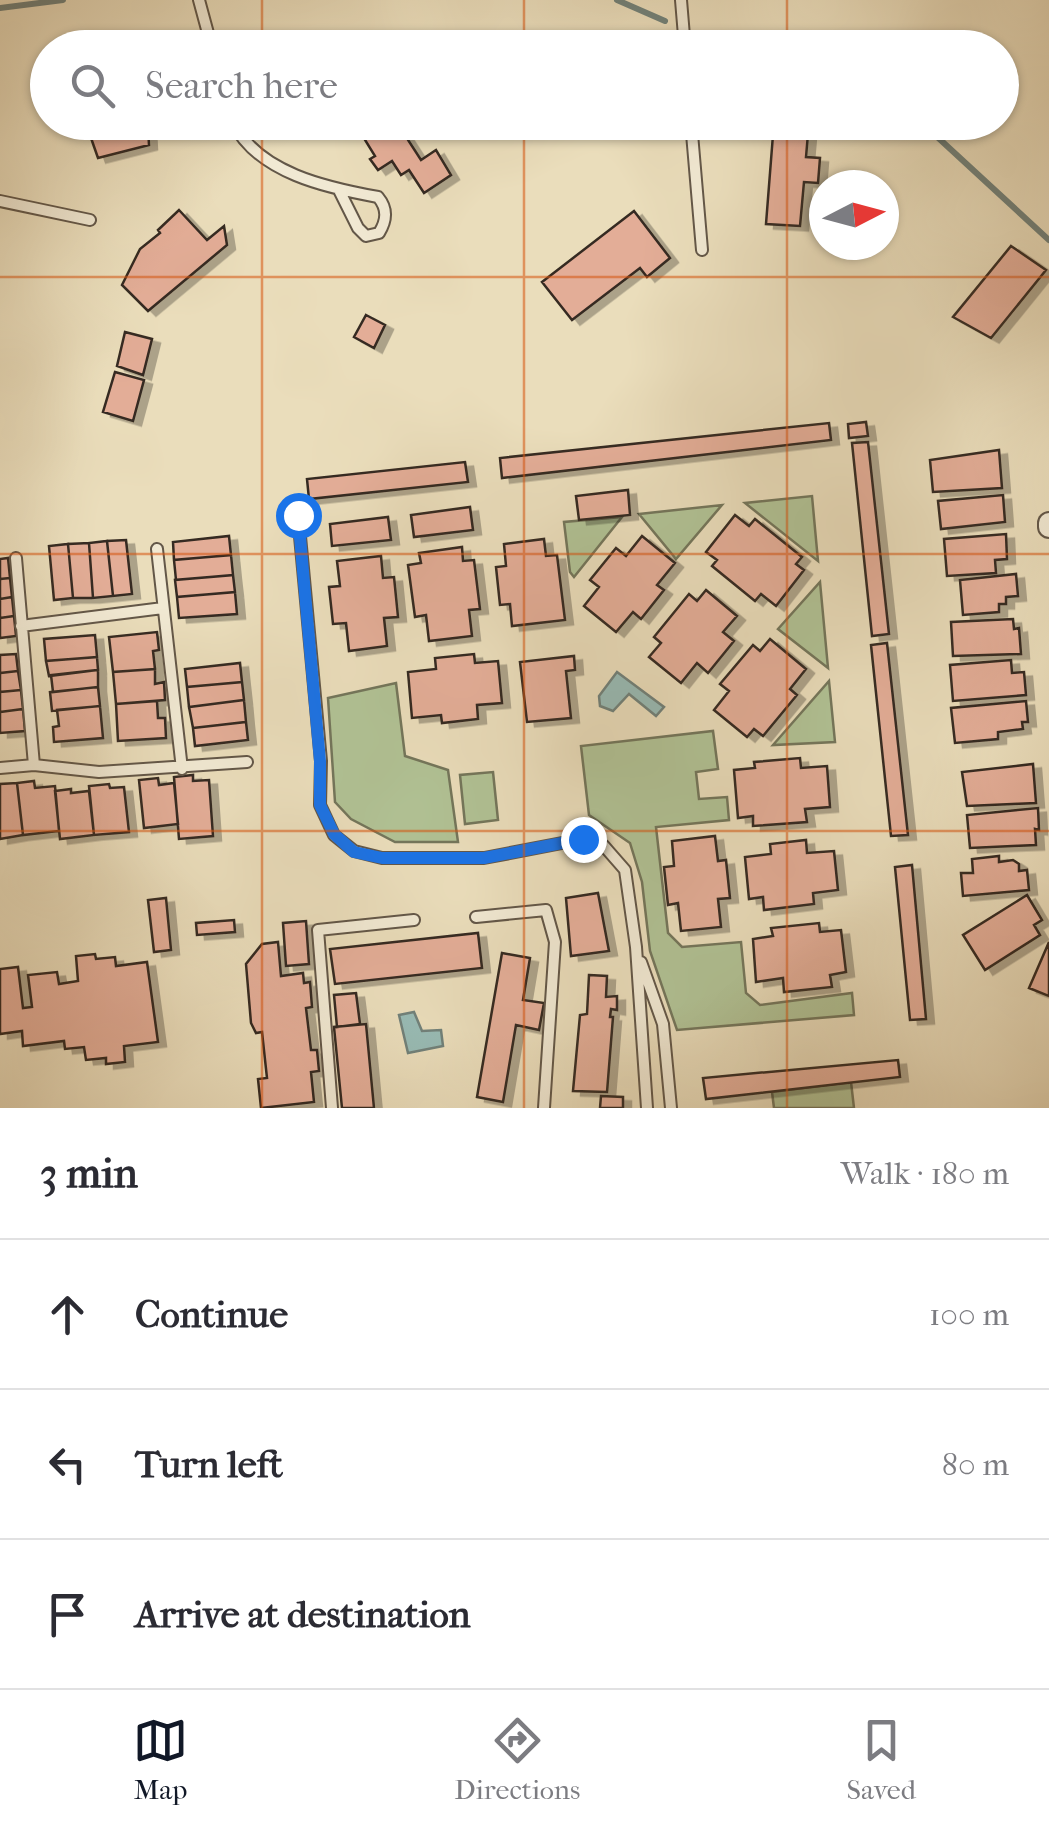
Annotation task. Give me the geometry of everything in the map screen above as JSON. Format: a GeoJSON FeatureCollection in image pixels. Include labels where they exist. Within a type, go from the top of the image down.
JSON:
{"type":"FeatureCollection","features":[{"type":"Feature","properties":{"kind":"lane"},"geometry":{"type":"LineString","coordinates":[[199,0],[207,30]]}},
{"type":"Feature","properties":{"kind":"lane"},"geometry":{"type":"LineString","coordinates":[[680,0],[682,30]]}},
{"type":"Feature","properties":{"kind":"lane"},"geometry":{"type":"LineString","coordinates":[[246,140],[266,158],[306,180],[378,197],[384,205],[385,222],[378,233],[366,236],[358,228],[339,190]]}},
{"type":"Feature","properties":{"kind":"lane"},"geometry":{"type":"LineString","coordinates":[[693,140],[702,250]]}},
{"type":"Feature","properties":{"kind":"lane"},"geometry":{"type":"LineString","coordinates":[[0,201],[90,220]]}},
{"type":"Feature","properties":{"kind":"lane"},"geometry":{"type":"LineString","coordinates":[[298,515],[320,761],[320,805],[334,834],[354,852],[382,858],[484,858],[583,839],[604,846],[626,870],[636,948],[647,1108]]}},
{"type":"Feature","properties":{"kind":"lane"},"geometry":{"type":"LineString","coordinates":[[157,549],[182,769]]}},
{"type":"Feature","properties":{"kind":"lane"},"geometry":{"type":"LineString","coordinates":[[16,558],[34,766]]}},
{"type":"Feature","properties":{"kind":"lane"},"geometry":{"type":"LineString","coordinates":[[21,626],[163,608]]}},
{"type":"Feature","properties":{"kind":"lane"},"geometry":{"type":"LineString","coordinates":[[0,768],[34,766],[99,772],[246,762]]}},
{"type":"Feature","properties":{"kind":"lane"},"geometry":{"type":"LineString","coordinates":[[476,917],[546,910],[549,915],[555,942],[544,1108]]}},
{"type":"Feature","properties":{"kind":"lane"},"geometry":{"type":"LineString","coordinates":[[332,1108],[318,930],[414,920]]}},
{"type":"Feature","properties":{"kind":"lane"},"geometry":{"type":"LineString","coordinates":[[636,948],[663,1024],[671,1108]]}},
{"type":"Feature","properties":{"kind":"green space"},"geometry":{"type":"Polygon","coordinates":[[[812,496],[818,561],[745,503],[812,496]]]}},
{"type":"Feature","properties":{"kind":"green space"},"geometry":{"type":"Polygon","coordinates":[[[722,505],[676,559],[639,514],[722,505]]]}},
{"type":"Feature","properties":{"kind":"green space"},"geometry":{"type":"Polygon","coordinates":[[[622,517],[574,577],[570,572],[564,522],[622,517]]]}},
{"type":"Feature","properties":{"kind":"green space"},"geometry":{"type":"Polygon","coordinates":[[[820,582],[828,668],[778,629],[820,582]]]}},
{"type":"Feature","properties":{"kind":"green space"},"geometry":{"type":"Polygon","coordinates":[[[829,681],[835,742],[773,745],[829,681]]]}},
{"type":"Feature","properties":{"kind":"green space"},"geometry":{"type":"Polygon","coordinates":[[[396,683],[405,756],[448,770],[458,842],[395,842],[351,819],[335,802],[328,698],[396,683]]]}},
{"type":"Feature","properties":{"kind":"green space"},"geometry":{"type":"Polygon","coordinates":[[[713,731],[718,769],[696,772],[699,799],[727,797],[729,820],[656,827],[668,933],[682,947],[741,942],[746,993],[760,1005],[852,993],[854,1015],[677,1030],[650,951],[642,882],[630,843],[589,815],[581,746],[713,731]]]}},
{"type":"Feature","properties":{"kind":"green space"},"geometry":{"type":"Polygon","coordinates":[[[493,772],[498,820],[465,824],[460,775],[493,772]]]}},
{"type":"Feature","properties":{"kind":"green space"},"geometry":{"type":"Polygon","coordinates":[[[851,1082],[854,1108],[774,1108],[772,1092],[851,1082]]]}},
{"type":"Feature","properties":{"kind":"water"},"geometry":{"type":"Polygon","coordinates":[[[617,672],[664,707],[656,716],[629,694],[613,711],[600,706],[599,696],[617,672]]]}},
{"type":"Feature","properties":{"kind":"water"},"geometry":{"type":"Polygon","coordinates":[[[414,1012],[422,1031],[441,1030],[443,1046],[408,1053],[399,1015],[414,1012]]]}},
{"type":"Feature","properties":{"kind":"building"},"geometry":{"type":"Polygon","coordinates":[[[92,140],[149,140],[149,145],[98,158],[92,140]]]}},
{"type":"Feature","properties":{"kind":"building"},"geometry":{"type":"Polygon","coordinates":[[[365,140],[408,140],[421,160],[436,150],[451,175],[424,193],[409,170],[401,175],[392,161],[378,170],[370,159],[375,156],[365,140]]]}},
{"type":"Feature","properties":{"kind":"building"},"geometry":{"type":"Polygon","coordinates":[[[773,140],[807,140],[806,157],[820,158],[819,170],[809,170],[809,182],[804,182],[800,226],[766,224],[773,140]]]}},
{"type":"Feature","properties":{"kind":"building"},"geometry":{"type":"Polygon","coordinates":[[[179,210],[207,240],[224,226],[227,245],[148,311],[122,285],[140,249],[179,210]]]}},
{"type":"Feature","properties":{"kind":"building"},"geometry":{"type":"Polygon","coordinates":[[[634,211],[670,258],[647,277],[640,268],[572,320],[542,282],[634,211]]]}},
{"type":"Feature","properties":{"kind":"building"},"geometry":{"type":"Polygon","coordinates":[[[1011,246],[1046,270],[991,338],[953,317],[1011,246]]]}},
{"type":"Feature","properties":{"kind":"building"},"geometry":{"type":"Polygon","coordinates":[[[366,315],[385,325],[374,348],[354,337],[366,315]]]}},
{"type":"Feature","properties":{"kind":"building"},"geometry":{"type":"Polygon","coordinates":[[[125,332],[152,339],[143,375],[117,366],[125,332]]]}},
{"type":"Feature","properties":{"kind":"building"},"geometry":{"type":"Polygon","coordinates":[[[115,372],[144,380],[133,421],[103,412],[115,372]]]}},
{"type":"Feature","properties":{"kind":"building"},"geometry":{"type":"Polygon","coordinates":[[[866,422],[868,436],[849,438],[848,424],[866,422]]]}},
{"type":"Feature","properties":{"kind":"building"},"geometry":{"type":"Polygon","coordinates":[[[829,423],[831,440],[502,478],[500,458],[829,423]]]}},
{"type":"Feature","properties":{"kind":"building"},"geometry":{"type":"Polygon","coordinates":[[[868,442],[889,634],[872,636],[852,443],[868,442]]]}},
{"type":"Feature","properties":{"kind":"building"},"geometry":{"type":"Polygon","coordinates":[[[999,450],[1002,488],[933,492],[930,460],[999,450]]]}},
{"type":"Feature","properties":{"kind":"building"},"geometry":{"type":"Polygon","coordinates":[[[465,462],[468,482],[309,499],[307,479],[465,462]]]}},
{"type":"Feature","properties":{"kind":"building"},"geometry":{"type":"Polygon","coordinates":[[[628,490],[630,515],[579,520],[576,496],[628,490]]]}},
{"type":"Feature","properties":{"kind":"building"},"geometry":{"type":"Polygon","coordinates":[[[1003,495],[1005,522],[941,529],[938,501],[1003,495]]]}},
{"type":"Feature","properties":{"kind":"building"},"geometry":{"type":"Polygon","coordinates":[[[470,507],[473,530],[414,537],[411,515],[470,507]]]}},
{"type":"Feature","properties":{"kind":"building"},"geometry":{"type":"Polygon","coordinates":[[[735,515],[749,526],[755,519],[802,557],[796,564],[804,570],[776,606],[761,594],[755,601],[712,566],[717,560],[706,552],[735,515]]]}},
{"type":"Feature","properties":{"kind":"building"},"geometry":{"type":"Polygon","coordinates":[[[388,517],[391,540],[332,546],[330,524],[388,517]]]}},
{"type":"Feature","properties":{"kind":"building"},"geometry":{"type":"Polygon","coordinates":[[[1006,534],[1007,559],[995,560],[996,573],[947,576],[944,539],[1006,534]]]}},
{"type":"Feature","properties":{"kind":"building"},"geometry":{"type":"Polygon","coordinates":[[[229,536],[231,555],[174,560],[173,542],[229,536]]]}},
{"type":"Feature","properties":{"kind":"building"},"geometry":{"type":"Polygon","coordinates":[[[642,536],[675,563],[657,585],[664,590],[641,619],[633,612],[616,632],[584,606],[599,587],[590,580],[616,548],[626,556],[642,536]]]}},
{"type":"Feature","properties":{"kind":"building"},"geometry":{"type":"Polygon","coordinates":[[[544,539],[546,556],[557,555],[565,620],[512,626],[510,604],[500,605],[496,567],[506,566],[504,544],[544,539]]]}},
{"type":"Feature","properties":{"kind":"building"},"geometry":{"type":"Polygon","coordinates":[[[126,540],[132,594],[113,596],[107,541],[126,540]]]}},
{"type":"Feature","properties":{"kind":"building"},"geometry":{"type":"Polygon","coordinates":[[[107,541],[113,596],[93,598],[89,543],[107,541]]]}},
{"type":"Feature","properties":{"kind":"building"},"geometry":{"type":"Polygon","coordinates":[[[89,543],[93,598],[73,598],[68,544],[89,543]]]}},
{"type":"Feature","properties":{"kind":"building"},"geometry":{"type":"Polygon","coordinates":[[[68,544],[73,598],[54,600],[49,546],[68,544]]]}},
{"type":"Feature","properties":{"kind":"building"},"geometry":{"type":"Polygon","coordinates":[[[462,547],[463,561],[474,560],[480,609],[469,610],[472,636],[429,641],[426,615],[415,617],[408,565],[421,563],[419,553],[462,547]]]}},
{"type":"Feature","properties":{"kind":"building"},"geometry":{"type":"Polygon","coordinates":[[[231,555],[233,575],[176,580],[174,560],[231,555]]]}},
{"type":"Feature","properties":{"kind":"building"},"geometry":{"type":"Polygon","coordinates":[[[381,556],[383,578],[394,577],[398,617],[384,618],[387,646],[349,651],[346,623],[333,624],[329,587],[340,586],[337,561],[381,556]]]}},
{"type":"Feature","properties":{"kind":"building"},"geometry":{"type":"Polygon","coordinates":[[[8,558],[10,578],[0,579],[0,559],[8,558]]]}},
{"type":"Feature","properties":{"kind":"building"},"geometry":{"type":"Polygon","coordinates":[[[1016,574],[1018,596],[1006,597],[1006,604],[999,604],[999,612],[963,615],[960,580],[1016,574]]]}},
{"type":"Feature","properties":{"kind":"building"},"geometry":{"type":"Polygon","coordinates":[[[233,575],[235,592],[177,597],[175,580],[233,575]]]}},
{"type":"Feature","properties":{"kind":"building"},"geometry":{"type":"Polygon","coordinates":[[[10,578],[12,597],[0,599],[0,579],[10,578]]]}},
{"type":"Feature","properties":{"kind":"building"},"geometry":{"type":"Polygon","coordinates":[[[706,590],[737,616],[723,632],[734,641],[708,673],[697,663],[681,683],[649,657],[661,643],[654,637],[689,594],[697,601],[706,590]]]}},
{"type":"Feature","properties":{"kind":"building"},"geometry":{"type":"Polygon","coordinates":[[[235,592],[237,614],[179,618],[177,597],[235,592]]]}},
{"type":"Feature","properties":{"kind":"building"},"geometry":{"type":"Polygon","coordinates":[[[12,597],[14,616],[0,618],[0,599],[12,597]]]}},
{"type":"Feature","properties":{"kind":"building"},"geometry":{"type":"Polygon","coordinates":[[[14,616],[16,636],[0,638],[0,618],[14,616]]]}},
{"type":"Feature","properties":{"kind":"building"},"geometry":{"type":"Polygon","coordinates":[[[1013,619],[1014,629],[1019,628],[1021,654],[953,656],[951,622],[1013,619]]]}},
{"type":"Feature","properties":{"kind":"building"},"geometry":{"type":"Polygon","coordinates":[[[157,632],[155,669],[113,672],[109,637],[157,632]]]}},
{"type":"Feature","properties":{"kind":"building"},"geometry":{"type":"Polygon","coordinates":[[[95,635],[97,657],[46,661],[44,639],[95,635]]]}},
{"type":"Feature","properties":{"kind":"building"},"geometry":{"type":"Polygon","coordinates":[[[770,639],[806,669],[790,689],[797,695],[763,736],[754,729],[747,737],[714,710],[729,691],[720,684],[753,645],[760,651],[770,639]]]}},
{"type":"Feature","properties":{"kind":"building"},"geometry":{"type":"Polygon","coordinates":[[[887,643],[908,835],[891,836],[871,645],[887,643]]]}},
{"type":"Feature","properties":{"kind":"building"},"geometry":{"type":"Polygon","coordinates":[[[16,654],[18,671],[0,673],[0,655],[16,654]]]}},
{"type":"Feature","properties":{"kind":"building"},"geometry":{"type":"Polygon","coordinates":[[[474,654],[475,663],[498,661],[502,703],[477,705],[478,719],[442,723],[441,715],[412,718],[408,672],[436,669],[435,658],[474,654]]]}},
{"type":"Feature","properties":{"kind":"building"},"geometry":{"type":"Polygon","coordinates":[[[574,656],[575,670],[566,671],[571,718],[527,722],[520,662],[574,656]]]}},
{"type":"Feature","properties":{"kind":"building"},"geometry":{"type":"Polygon","coordinates":[[[97,657],[98,670],[49,676],[46,661],[97,657]]]}},
{"type":"Feature","properties":{"kind":"building"},"geometry":{"type":"Polygon","coordinates":[[[1011,660],[1012,673],[1024,672],[1026,695],[953,701],[950,665],[1011,660]]]}},
{"type":"Feature","properties":{"kind":"building"},"geometry":{"type":"Polygon","coordinates":[[[240,663],[242,682],[187,687],[185,669],[240,663]]]}},
{"type":"Feature","properties":{"kind":"building"},"geometry":{"type":"Polygon","coordinates":[[[155,669],[155,684],[164,682],[165,700],[116,704],[113,672],[155,669]]]}},
{"type":"Feature","properties":{"kind":"building"},"geometry":{"type":"Polygon","coordinates":[[[98,670],[98,687],[53,692],[51,675],[98,670]]]}},
{"type":"Feature","properties":{"kind":"building"},"geometry":{"type":"Polygon","coordinates":[[[18,671],[21,690],[0,692],[0,673],[18,671]]]}},
{"type":"Feature","properties":{"kind":"building"},"geometry":{"type":"Polygon","coordinates":[[[242,682],[244,700],[189,707],[187,687],[242,682]]]}},
{"type":"Feature","properties":{"kind":"building"},"geometry":{"type":"Polygon","coordinates":[[[98,687],[100,706],[52,711],[50,692],[98,687]]]}},
{"type":"Feature","properties":{"kind":"building"},"geometry":{"type":"Polygon","coordinates":[[[21,690],[23,709],[0,712],[0,692],[21,690]]]}},
{"type":"Feature","properties":{"kind":"building"},"geometry":{"type":"Polygon","coordinates":[[[244,700],[246,722],[193,728],[189,707],[244,700]]]}},
{"type":"Feature","properties":{"kind":"building"},"geometry":{"type":"Polygon","coordinates":[[[157,701],[158,718],[165,718],[166,738],[118,741],[116,704],[157,701]]]}},
{"type":"Feature","properties":{"kind":"building"},"geometry":{"type":"Polygon","coordinates":[[[1026,701],[1028,722],[1022,722],[1023,729],[998,732],[998,739],[955,743],[951,708],[1026,701]]]}},
{"type":"Feature","properties":{"kind":"building"},"geometry":{"type":"Polygon","coordinates":[[[100,706],[103,738],[54,742],[53,727],[59,726],[57,710],[100,706]]]}},
{"type":"Feature","properties":{"kind":"building"},"geometry":{"type":"Polygon","coordinates":[[[23,709],[25,731],[0,733],[0,712],[23,709]]]}},
{"type":"Feature","properties":{"kind":"building"},"geometry":{"type":"Polygon","coordinates":[[[246,722],[248,740],[195,746],[193,728],[246,722]]]}},
{"type":"Feature","properties":{"kind":"building"},"geometry":{"type":"Polygon","coordinates":[[[800,758],[801,768],[827,766],[830,807],[805,809],[807,822],[753,826],[753,816],[738,818],[734,770],[755,768],[754,762],[800,758]]]}},
{"type":"Feature","properties":{"kind":"building"},"geometry":{"type":"Polygon","coordinates":[[[1033,764],[1036,803],[967,806],[962,772],[1033,764]]]}},
{"type":"Feature","properties":{"kind":"building"},"geometry":{"type":"Polygon","coordinates":[[[193,775],[193,781],[209,780],[213,836],[179,839],[174,777],[193,775]]]}},
{"type":"Feature","properties":{"kind":"building"},"geometry":{"type":"Polygon","coordinates":[[[158,778],[159,785],[174,783],[178,824],[144,828],[139,780],[158,778]]]}},
{"type":"Feature","properties":{"kind":"building"},"geometry":{"type":"Polygon","coordinates":[[[34,781],[35,788],[55,786],[59,831],[23,835],[17,783],[34,781]]]}},
{"type":"Feature","properties":{"kind":"building"},"geometry":{"type":"Polygon","coordinates":[[[17,783],[23,835],[0,839],[0,784],[17,783]]]}},
{"type":"Feature","properties":{"kind":"building"},"geometry":{"type":"Polygon","coordinates":[[[109,784],[110,788],[124,787],[129,832],[94,835],[89,786],[109,784]]]}},
{"type":"Feature","properties":{"kind":"building"},"geometry":{"type":"Polygon","coordinates":[[[71,789],[71,793],[89,791],[94,835],[60,839],[55,791],[71,789]]]}},
{"type":"Feature","properties":{"kind":"building"},"geometry":{"type":"Polygon","coordinates":[[[1038,808],[1036,845],[970,848],[967,815],[1038,808]]]}},
{"type":"Feature","properties":{"kind":"building"},"geometry":{"type":"Polygon","coordinates":[[[715,836],[718,861],[726,860],[730,898],[718,899],[721,927],[681,931],[678,903],[668,905],[664,867],[674,866],[672,841],[715,836]]]}},
{"type":"Feature","properties":{"kind":"building"},"geometry":{"type":"Polygon","coordinates":[[[806,840],[807,853],[834,851],[838,890],[813,893],[814,904],[764,910],[763,897],[749,899],[745,857],[771,854],[770,844],[806,840]]]}},
{"type":"Feature","properties":{"kind":"building"},"geometry":{"type":"Polygon","coordinates":[[[999,856],[999,862],[1013,860],[1019,864],[1019,871],[1027,870],[1029,890],[963,896],[961,873],[973,873],[972,859],[999,856]]]}},
{"type":"Feature","properties":{"kind":"building"},"geometry":{"type":"Polygon","coordinates":[[[912,865],[926,1019],[910,1020],[895,867],[912,865]]]}},
{"type":"Feature","properties":{"kind":"building"},"geometry":{"type":"Polygon","coordinates":[[[598,893],[609,951],[571,956],[566,898],[598,893]]]}},
{"type":"Feature","properties":{"kind":"building"},"geometry":{"type":"Polygon","coordinates":[[[1027,895],[1042,920],[1034,925],[1040,935],[985,970],[963,935],[1027,895]]]}},
{"type":"Feature","properties":{"kind":"building"},"geometry":{"type":"Polygon","coordinates":[[[166,898],[171,950],[154,952],[148,900],[166,898]]]}},
{"type":"Feature","properties":{"kind":"building"},"geometry":{"type":"Polygon","coordinates":[[[234,920],[235,932],[197,935],[196,923],[234,920]]]}},
{"type":"Feature","properties":{"kind":"building"},"geometry":{"type":"Polygon","coordinates":[[[306,921],[309,964],[286,966],[283,923],[306,921]]]}},
{"type":"Feature","properties":{"kind":"building"},"geometry":{"type":"Polygon","coordinates":[[[819,923],[820,932],[841,930],[846,972],[830,975],[832,987],[784,992],[783,978],[756,982],[753,939],[773,936],[771,928],[819,923]]]}},
{"type":"Feature","properties":{"kind":"building"},"geometry":{"type":"Polygon","coordinates":[[[478,933],[482,968],[335,984],[330,949],[478,933]]]}},
{"type":"Feature","properties":{"kind":"building"},"geometry":{"type":"Polygon","coordinates":[[[278,942],[281,976],[303,973],[304,983],[310,982],[312,1007],[306,1008],[311,1050],[317,1050],[319,1071],[311,1072],[314,1102],[261,1108],[258,1079],[267,1078],[262,1032],[256,1033],[251,1023],[246,964],[262,944],[278,942]]]}},
{"type":"Feature","properties":{"kind":"building"},"geometry":{"type":"Polygon","coordinates":[[[1049,942],[1049,996],[1029,988],[1049,942]]]}},
{"type":"Feature","properties":{"kind":"building"},"geometry":{"type":"Polygon","coordinates":[[[502,953],[530,958],[523,1000],[544,1003],[539,1030],[516,1025],[503,1102],[477,1097],[502,953]]]}},
{"type":"Feature","properties":{"kind":"building"},"geometry":{"type":"Polygon","coordinates":[[[95,954],[96,959],[115,957],[116,966],[147,962],[158,1042],[124,1046],[125,1062],[106,1064],[106,1058],[86,1060],[84,1047],[65,1049],[64,1041],[23,1046],[22,1031],[0,1034],[0,969],[18,967],[23,1008],[32,1007],[28,975],[57,972],[59,984],[78,981],[76,956],[95,954]]]}},
{"type":"Feature","properties":{"kind":"building"},"geometry":{"type":"Polygon","coordinates":[[[589,975],[607,976],[606,997],[617,996],[617,1010],[611,1009],[610,1017],[607,1092],[573,1091],[580,1015],[587,1014],[589,975]]]}},
{"type":"Feature","properties":{"kind":"building"},"geometry":{"type":"Polygon","coordinates":[[[356,993],[360,1024],[337,1027],[334,995],[356,993]]]}},
{"type":"Feature","properties":{"kind":"building"},"geometry":{"type":"Polygon","coordinates":[[[366,1024],[374,1108],[342,1108],[334,1027],[366,1024]]]}},
{"type":"Feature","properties":{"kind":"building"},"geometry":{"type":"Polygon","coordinates":[[[898,1060],[900,1077],[706,1099],[703,1078],[898,1060]]]}},
{"type":"Feature","properties":{"kind":"building"},"geometry":{"type":"Polygon","coordinates":[[[601,1096],[623,1097],[623,1108],[600,1108],[601,1096]]]}},
{"type":"Feature","properties":{"kind":"waterway"},"geometry":{"type":"LineString","coordinates":[[0,8],[63,0]]}},
{"type":"Feature","properties":{"kind":"waterway"},"geometry":{"type":"LineString","coordinates":[[617,0],[665,21]]}},
{"type":"Feature","properties":{"kind":"waterway"},"geometry":{"type":"LineString","coordinates":[[941,140],[1049,240]]}},
{"type":"Feature","properties":{"kind":"route"},"geometry":{"type":"LineString","coordinates":[[298,515],[320,761],[320,805],[334,834],[354,852],[382,858],[484,858],[583,839]]}}]}
